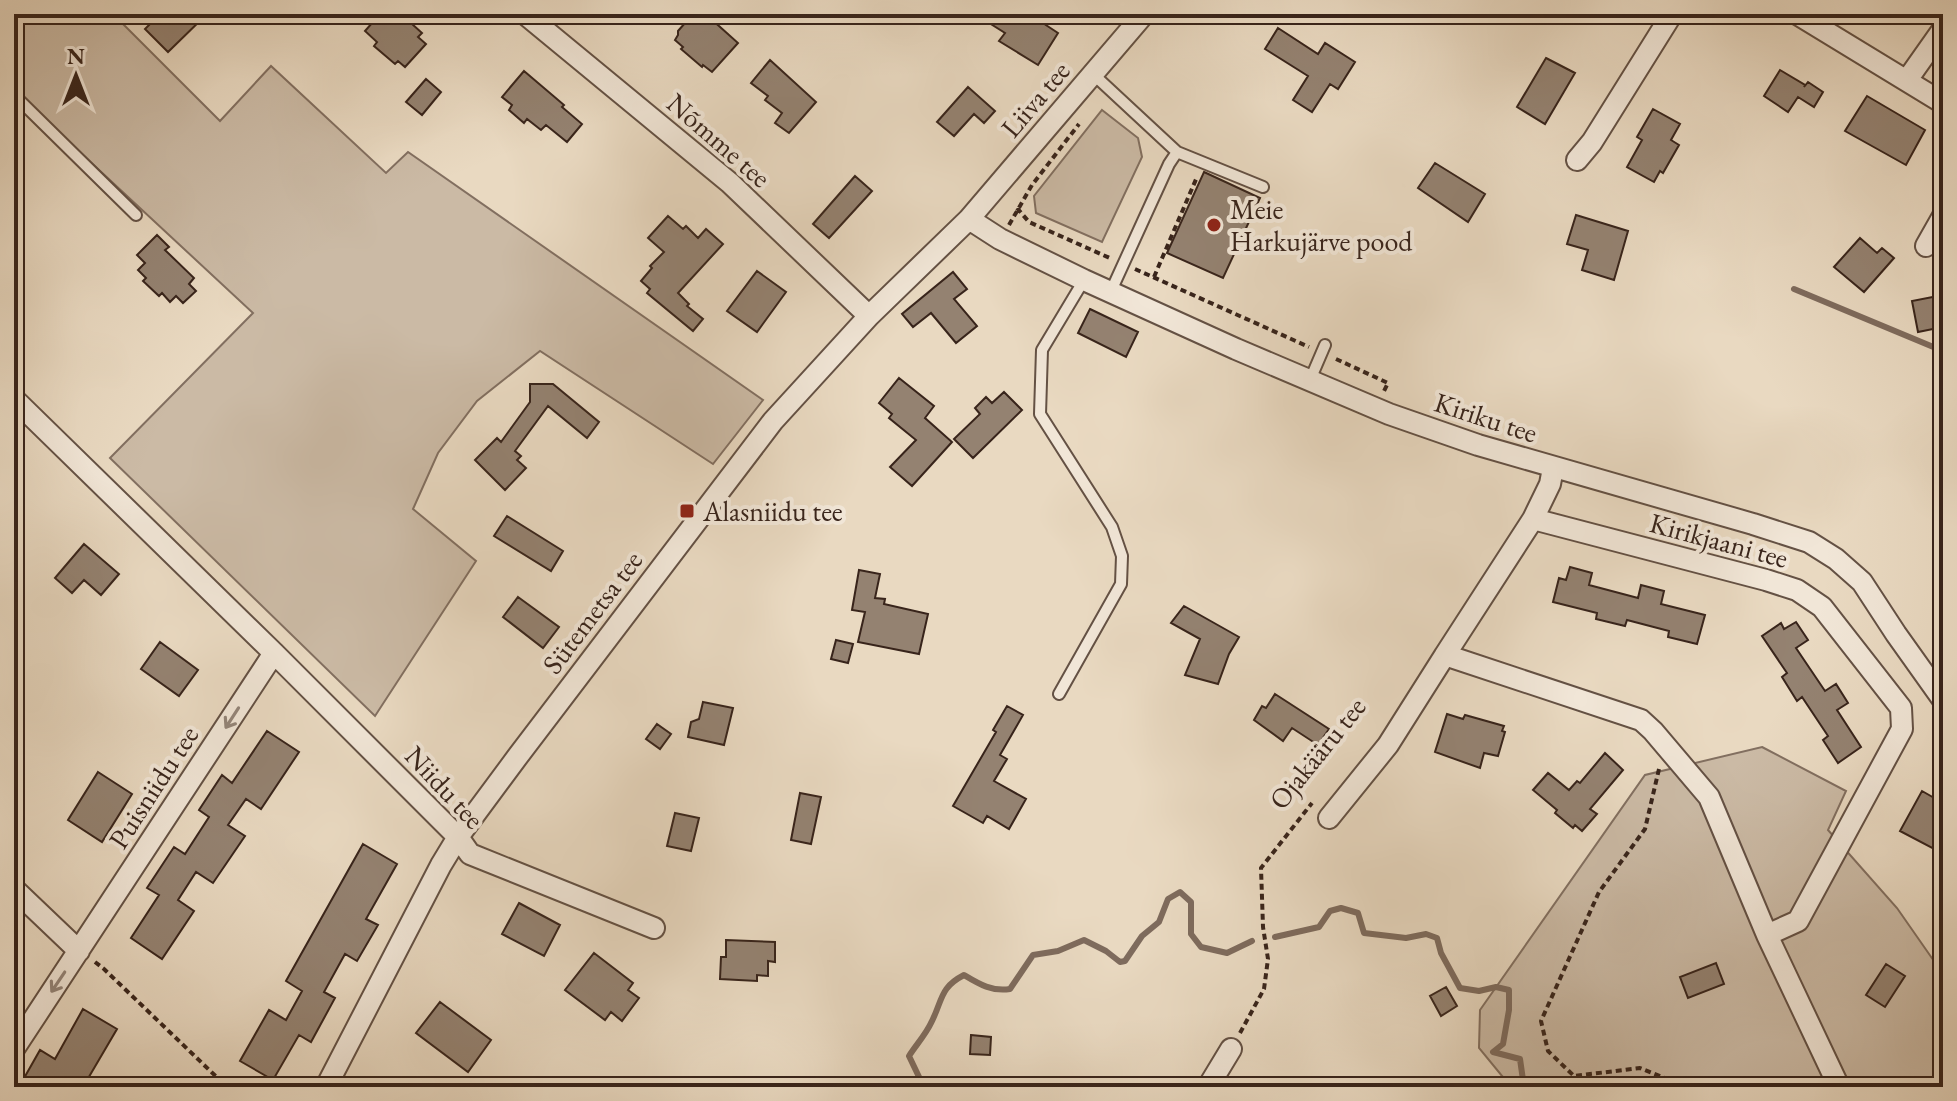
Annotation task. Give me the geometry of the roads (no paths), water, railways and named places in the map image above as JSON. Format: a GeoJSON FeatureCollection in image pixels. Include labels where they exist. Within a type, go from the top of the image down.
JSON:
{"type":"FeatureCollection","features":[{"type":"Feature","properties":{"kind":"street","name":"Nõmme tee"},"geometry":{"type":"LineString","coordinates":[[525,14],[730,183],[869,316]]}},
{"type":"Feature","properties":{"kind":"street","name":"Liiva tee"},"geometry":{"type":"LineString","coordinates":[[969,219],[1144,14]]}},
{"type":"Feature","properties":{"kind":"street"},"geometry":{"type":"LineString","coordinates":[[1577,160],[1592,142],[1672,14]]}},
{"type":"Feature","properties":{"kind":"street"},"geometry":{"type":"LineString","coordinates":[[1797,14],[1943,103]]}},
{"type":"Feature","properties":{"kind":"street"},"geometry":{"type":"LineString","coordinates":[[1907,80],[1943,29]]}},
{"type":"Feature","properties":{"kind":"street"},"geometry":{"type":"LineString","coordinates":[[1926,246],[1943,216]]}},
{"type":"Feature","properties":{"kind":"street","name":"Sütemetsa tee"},"geometry":{"type":"LineString","coordinates":[[332,1085],[441,865],[458,837],[773,421],[869,316],[969,219]]}},
{"type":"Feature","properties":{"kind":"street","name":"Kiriku tee"},"geometry":{"type":"LineString","coordinates":[[969,219],[1000,239],[1084,280],[1376,408],[1478,445],[1809,542],[1836,559],[1862,582],[1943,700]]}},
{"type":"Feature","properties":{"kind":"street"},"geometry":{"type":"LineString","coordinates":[[14,399],[274,653]]}},
{"type":"Feature","properties":{"kind":"street"},"geometry":{"type":"LineString","coordinates":[[1553,468],[1550,484],[1533,519],[1445,655],[1641,720],[1653,731],[1709,797],[1767,935],[1839,1087]]}},
{"type":"Feature","properties":{"kind":"street","name":"Kirikjaani tee"},"geometry":{"type":"LineString","coordinates":[[1533,519],[1797,590],[1822,607],[1901,708],[1902,729],[1798,921],[1767,935]]}},
{"type":"Feature","properties":{"kind":"street","name":"Niidu tee"},"geometry":{"type":"LineString","coordinates":[[274,653],[458,837],[470,854],[654,928]]}},
{"type":"Feature","properties":{"kind":"street","name":"Puisniidu tee"},"geometry":{"type":"LineString","coordinates":[[14,1049],[274,653]]}},
{"type":"Feature","properties":{"kind":"street","name":"Ojakääru tee"},"geometry":{"type":"LineString","coordinates":[[1329,818],[1388,745],[1445,655]]}},
{"type":"Feature","properties":{"kind":"street"},"geometry":{"type":"LineString","coordinates":[[14,889],[79,951]]}},
{"type":"Feature","properties":{"kind":"street"},"geometry":{"type":"LineString","coordinates":[[1208,1087],[1231,1049]]}},
{"type":"Feature","properties":{"kind":"lane"},"geometry":{"type":"LineString","coordinates":[[1093,74],[1177,152],[1263,187]]}},
{"type":"Feature","properties":{"kind":"lane"},"geometry":{"type":"LineString","coordinates":[[14,95],[136,215]]}},
{"type":"Feature","properties":{"kind":"lane"},"geometry":{"type":"LineString","coordinates":[[1111,291],[1177,152]]}},
{"type":"Feature","properties":{"kind":"lane"},"geometry":{"type":"LineString","coordinates":[[1059,694],[1121,584],[1122,556],[1112,527],[1040,414],[1042,350],[1084,280]]}},
{"type":"Feature","properties":{"kind":"lane"},"geometry":{"type":"LineString","coordinates":[[1310,380],[1323,349]]}},
{"type":"Feature","properties":{"kind":"waterway"},"geometry":{"type":"LineString","coordinates":[[1794,289],[1943,351]]}},
{"type":"Feature","properties":{"kind":"waterway"},"geometry":{"type":"LineString","coordinates":[[912,1087],[920,1079],[909,1056],[929,1027],[946,990],[964,975],[991,988],[1010,989],[1033,955],[1058,951],[1084,940],[1120,962],[1125,961],[1142,936],[1159,922],[1168,899],[1180,892],[1191,902],[1191,934],[1201,947],[1227,953],[1252,941]]}},
{"type":"Feature","properties":{"kind":"waterway"},"geometry":{"type":"LineString","coordinates":[[1275,937],[1319,927],[1330,911],[1341,908],[1358,913],[1364,933],[1406,938],[1426,934],[1437,938],[1441,953],[1460,988],[1479,991],[1496,987],[1509,990],[1503,1044],[1493,1052],[1520,1059],[1524,1087]]}},
{"type":"Feature","properties":{"kind":"place","name":"Meie Harkujärve pood"},"geometry":{"type":"Point","coordinates":[1214,225]}},
{"type":"Feature","properties":{"kind":"place","name":"Alasniidu tee"},"geometry":{"type":"Point","coordinates":[687,511]}}]}
